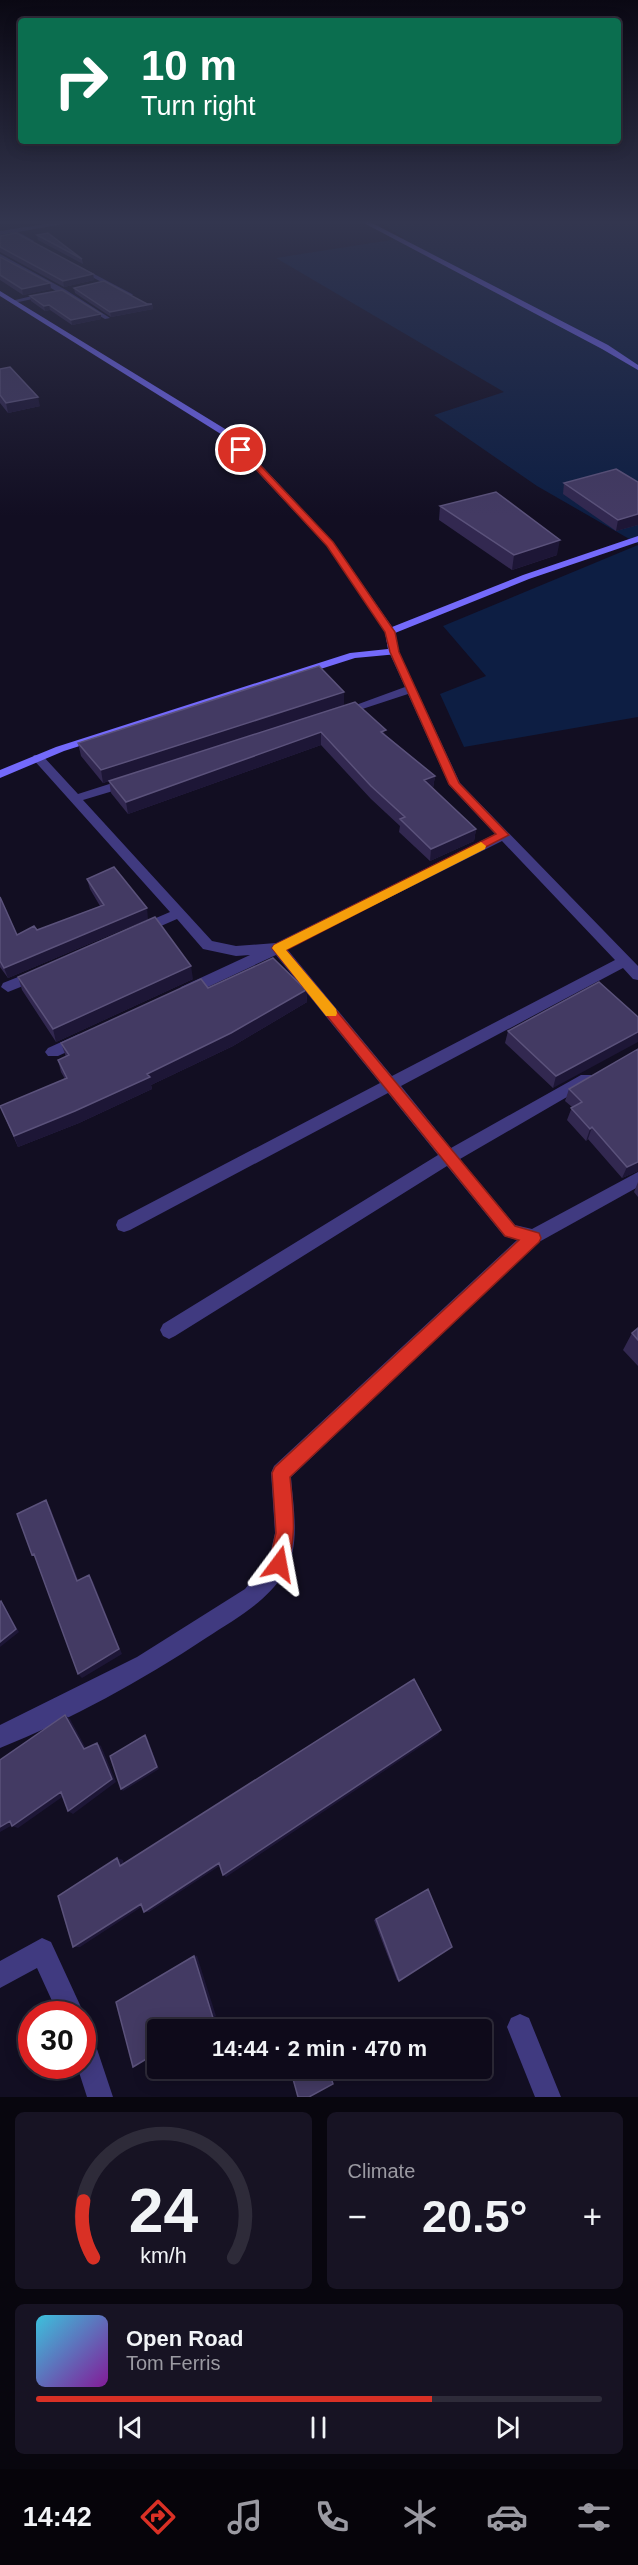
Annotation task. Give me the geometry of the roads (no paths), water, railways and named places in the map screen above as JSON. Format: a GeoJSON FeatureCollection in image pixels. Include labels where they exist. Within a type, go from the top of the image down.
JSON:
{"type":"FeatureCollection","features":[{"type":"Feature","properties":{"kind":"street"},"geometry":{"type":"LineString","coordinates":[[44,320],[227,434],[330,544],[390,632],[394,652],[455,784],[638,975]]}},
{"type":"Feature","properties":{"kind":"street"},"geometry":{"type":"LineString","coordinates":[[553,320],[605,347],[638,368]]}},
{"type":"Feature","properties":{"kind":"street"},"geometry":{"type":"LineString","coordinates":[[390,632],[526,577],[638,539]]}},
{"type":"Feature","properties":{"kind":"street"},"geometry":{"type":"LineString","coordinates":[[0,774],[60,749],[354,655],[394,652]]}},
{"type":"Feature","properties":{"kind":"street"},"geometry":{"type":"LineString","coordinates":[[333,715],[411,689]]}},
{"type":"Feature","properties":{"kind":"street"},"geometry":{"type":"LineString","coordinates":[[38,758],[208,945],[236,951],[278,948]]}},
{"type":"Feature","properties":{"kind":"street"},"geometry":{"type":"LineString","coordinates":[[75,799],[142,777]]}},
{"type":"Feature","properties":{"kind":"street"},"geometry":{"type":"LineString","coordinates":[[171,998],[278,948],[503,835]]}},
{"type":"Feature","properties":{"kind":"street"},"geometry":{"type":"LineString","coordinates":[[125,936],[178,913]]}},
{"type":"Feature","properties":{"kind":"street"},"geometry":{"type":"LineString","coordinates":[[278,948],[510,1231],[533,1238]]}},
{"type":"Feature","properties":{"kind":"street"},"geometry":{"type":"LineString","coordinates":[[124,1225],[389,1083],[625,961]]}},
{"type":"Feature","properties":{"kind":"street"},"geometry":{"type":"LineString","coordinates":[[8,987],[51,968]]}},
{"type":"Feature","properties":{"kind":"street"},"geometry":{"type":"LineString","coordinates":[[53,1052],[96,1033]]}},
{"type":"Feature","properties":{"kind":"street"},"geometry":{"type":"LineString","coordinates":[[169,1330],[449,1157],[598,1072]]}},
{"type":"Feature","properties":{"kind":"street"},"geometry":{"type":"LineString","coordinates":[[0,1737],[145,1665],[252,1596],[279,1564],[285,1533],[281,1473],[533,1238],[638,1179]]}},
{"type":"Feature","properties":{"kind":"street"},"geometry":{"type":"LineString","coordinates":[[0,1975],[42,1951],[65,2001]]}},
{"type":"Feature","properties":{"kind":"street"},"geometry":{"type":"LineString","coordinates":[[520,2027],[548,2097]]}},
{"type":"Feature","properties":{"kind":"street"},"geometry":{"type":"LineString","coordinates":[[94,2079],[100,2097]]}},
{"type":"Feature","properties":{"kind":"water"},"geometry":{"type":"Polygon","coordinates":[[[381,320],[638,320],[638,544],[537,486],[434,415],[504,392],[381,320]]]}},
{"type":"Feature","properties":{"kind":"water"},"geometry":{"type":"Polygon","coordinates":[[[638,545],[638,717],[464,747],[440,694],[486,676],[443,626],[638,545]]]}}]}
